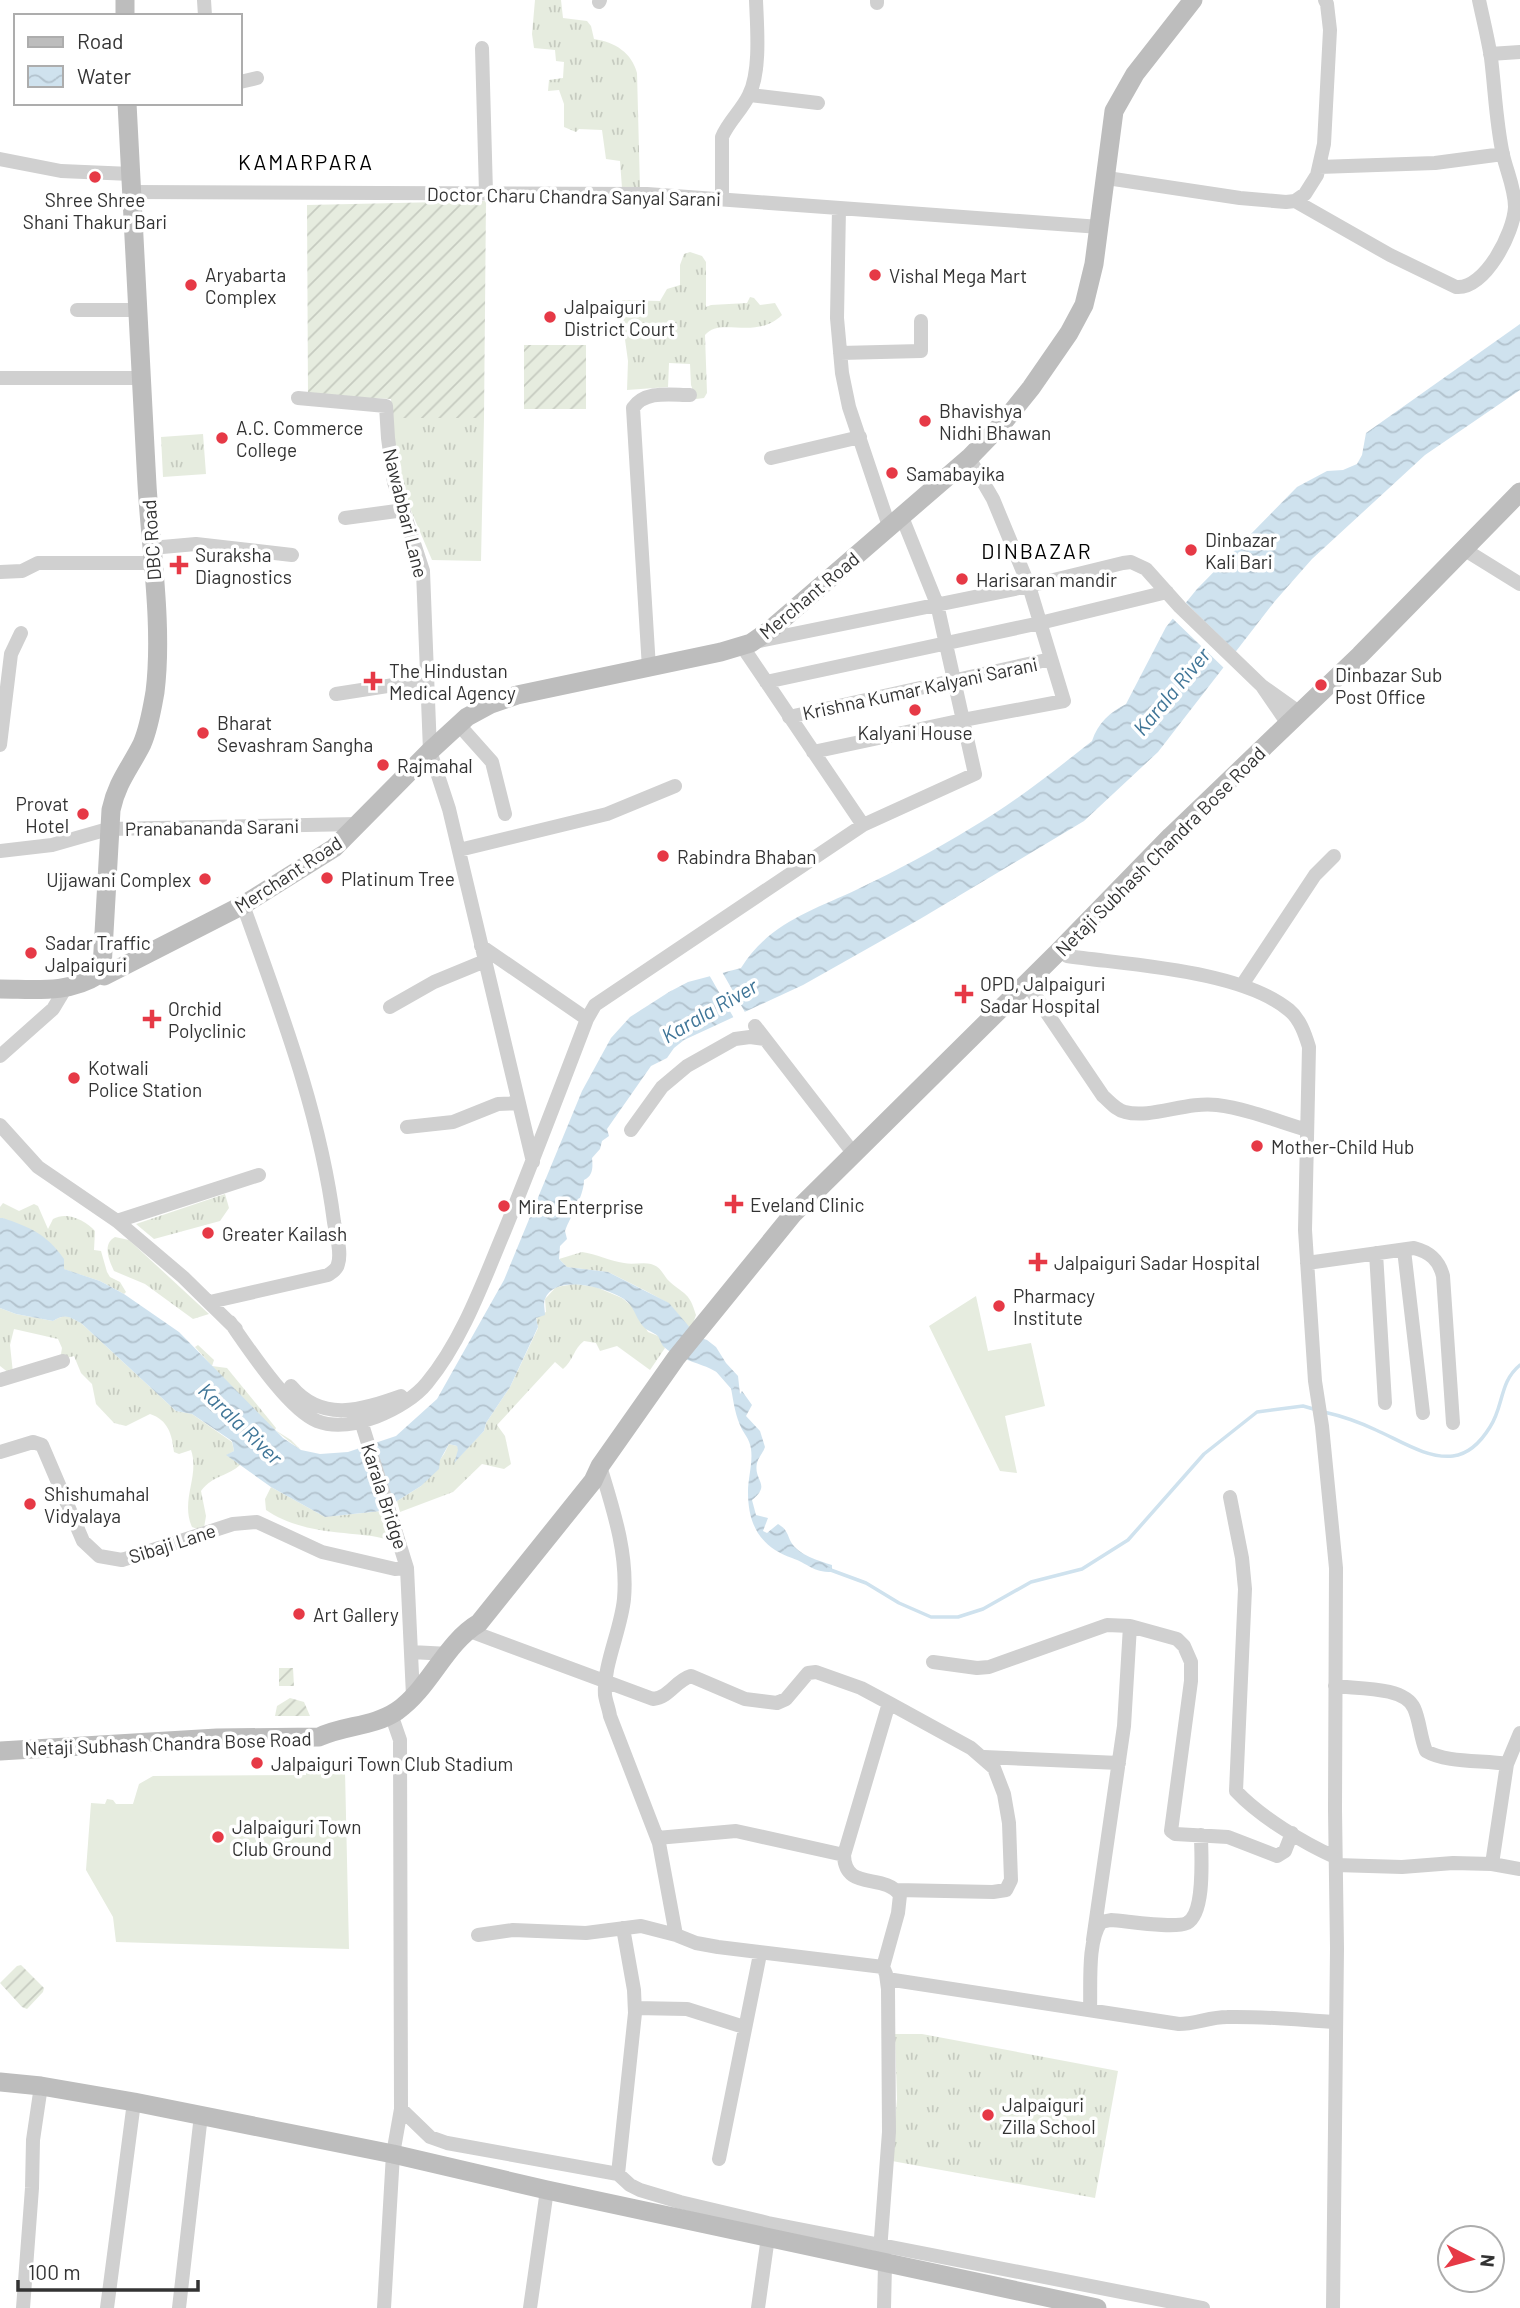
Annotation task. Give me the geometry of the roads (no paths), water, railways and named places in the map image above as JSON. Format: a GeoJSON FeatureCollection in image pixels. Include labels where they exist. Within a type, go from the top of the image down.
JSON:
{"type":"FeatureCollection","features":[{"type":"Feature","properties":{"kind":"street"},"geometry":{"type":"LineString","coordinates":[[722,198],[722,137],[750,95],[754,80],[756,0]]}},
{"type":"Feature","properties":{"kind":"street","name":"Merchant Road"},"geometry":{"type":"LineString","coordinates":[[65,989],[131,963],[243,905],[334,848],[467,717],[491,704],[517,695],[649,668],[746,644],[785,619],[969,458],[1002,424],[1031,388],[1058,352],[1080,315],[1089,289],[1100,227],[1114,111],[1126,87],[1146,58],[1193,0]]}},
{"type":"Feature","properties":{"kind":"street"},"geometry":{"type":"LineString","coordinates":[[1107,178],[1240,198],[1286,202],[1295,201],[1305,194],[1313,184],[1324,144],[1330,30],[1325,0]]}},
{"type":"Feature","properties":{"kind":"street"},"geometry":{"type":"LineString","coordinates":[[1295,201],[1390,256],[1456,287],[1463,288],[1476,281],[1507,240],[1514,217],[1516,185],[1503,154],[1490,54],[1479,0]]}},
{"type":"Feature","properties":{"kind":"street"},"geometry":{"type":"LineString","coordinates":[[482,48],[486,193]]}},
{"type":"Feature","properties":{"kind":"street"},"geometry":{"type":"LineString","coordinates":[[1490,54],[1520,52]]}},
{"type":"Feature","properties":{"kind":"street"},"geometry":{"type":"LineString","coordinates":[[242,82],[257,78]]}},
{"type":"Feature","properties":{"kind":"street"},"geometry":{"type":"LineString","coordinates":[[750,95],[818,103]]}},
{"type":"Feature","properties":{"kind":"street","name":"DBC Road"},"geometry":{"type":"LineString","coordinates":[[101,973],[108,829],[114,795],[128,765],[143,742],[152,710],[158,641],[140,378],[127,105]]}},
{"type":"Feature","properties":{"kind":"street"},"geometry":{"type":"LineString","coordinates":[[1319,167],[1435,163],[1503,154]]}},
{"type":"Feature","properties":{"kind":"street","name":"Doctor Charu Chandra Sanyal Sarani"},"geometry":{"type":"LineString","coordinates":[[0,159],[131,183],[486,193],[647,194],[1100,227]]}},
{"type":"Feature","properties":{"kind":"street"},"geometry":{"type":"LineString","coordinates":[[230,1322],[270,1374],[307,1415],[332,1425],[362,1424],[393,1408],[427,1384],[474,1304],[533,1163],[587,1019],[595,1005],[647,963],[863,825],[975,774],[937,604],[896,522],[860,437],[846,396],[840,353],[837,294],[839,208]]}},
{"type":"Feature","properties":{"kind":"street"},"geometry":{"type":"LineString","coordinates":[[77,310],[137,310]]}},
{"type":"Feature","properties":{"kind":"street"},"geometry":{"type":"LineString","coordinates":[[840,353],[921,351],[920,321]]}},
{"type":"Feature","properties":{"kind":"street"},"geometry":{"type":"LineString","coordinates":[[0,378],[140,378]]}},
{"type":"Feature","properties":{"kind":"street"},"geometry":{"type":"LineString","coordinates":[[649,668],[633,408],[643,397],[690,395]]}},
{"type":"Feature","properties":{"kind":"street","name":"Nawabbari Lane"},"geometry":{"type":"LineString","coordinates":[[298,398],[386,406],[394,482],[424,571],[430,751],[449,809],[533,1163]]}},
{"type":"Feature","properties":{"kind":"street"},"geometry":{"type":"LineString","coordinates":[[771,458],[860,437]]}},
{"type":"Feature","properties":{"kind":"street"},"geometry":{"type":"LineString","coordinates":[[813,752],[1064,701],[1029,586],[993,499],[969,458]]}},
{"type":"Feature","properties":{"kind":"street","name":"Netaji Subhash Chandra Bose Road"},"geometry":{"type":"LineString","coordinates":[[0,1751],[217,1738],[319,1737],[335,1730],[366,1725],[391,1714],[413,1696],[467,1630],[471,1615],[584,1476],[600,1466],[676,1358],[793,1214],[1363,657],[1520,492]]}},
{"type":"Feature","properties":{"kind":"street","name":"Netaji Subhash Chandra Bose Road"},"geometry":{"type":"LineString","coordinates":[[1466,550],[1520,503]]}},
{"type":"Feature","properties":{"kind":"street"},"geometry":{"type":"LineString","coordinates":[[345,518],[404,510]]}},
{"type":"Feature","properties":{"kind":"street"},"geometry":{"type":"LineString","coordinates":[[0,572],[22,571],[38,563],[151,556],[196,544],[292,555]]}},
{"type":"Feature","properties":{"kind":"street"},"geometry":{"type":"LineString","coordinates":[[1466,550],[1520,584]]}},
{"type":"Feature","properties":{"kind":"street"},"geometry":{"type":"LineString","coordinates":[[863,825],[766,682],[746,644],[1029,586],[1131,562],[1146,569],[1180,607],[1294,718]]}},
{"type":"Feature","properties":{"kind":"street"},"geometry":{"type":"LineString","coordinates":[[766,682],[1040,623],[1167,592]]}},
{"type":"Feature","properties":{"kind":"street"},"geometry":{"type":"LineString","coordinates":[[0,745],[11,654],[21,634]]}},
{"type":"Feature","properties":{"kind":"street","name":"Netaji Subhash Chandra Bose Road"},"geometry":{"type":"LineString","coordinates":[[772,1242],[800,1223],[1032,990],[1171,836],[1294,718],[1363,657]]}},
{"type":"Feature","properties":{"kind":"street","name":"Krishna Kumar Kalyani Sarani"},"geometry":{"type":"LineString","coordinates":[[789,717],[1051,659]]}},
{"type":"Feature","properties":{"kind":"street"},"geometry":{"type":"LineString","coordinates":[[336,694],[426,680]]}},
{"type":"Feature","properties":{"kind":"street"},"geometry":{"type":"LineString","coordinates":[[459,725],[492,762],[505,814]]}},
{"type":"Feature","properties":{"kind":"street"},"geometry":{"type":"LineString","coordinates":[[458,850],[607,814],[675,786]]}},
{"type":"Feature","properties":{"kind":"street","name":"Pranabananda Sarani"},"geometry":{"type":"LineString","coordinates":[[0,851],[52,845],[108,829],[358,824]]}},
{"type":"Feature","properties":{"kind":"street"},"geometry":{"type":"LineString","coordinates":[[1242,985],[1315,875],[1334,856]]}},
{"type":"Feature","properties":{"kind":"street"},"geometry":{"type":"LineString","coordinates":[[210,1302],[328,1275],[339,1263],[316,1120],[243,905]]}},
{"type":"Feature","properties":{"kind":"street"},"geometry":{"type":"LineString","coordinates":[[104,943],[115,958],[131,963]]}},
{"type":"Feature","properties":{"kind":"street"},"geometry":{"type":"LineString","coordinates":[[481,946],[587,1019]]}},
{"type":"Feature","properties":{"kind":"street"},"geometry":{"type":"LineString","coordinates":[[1062,954],[1201,975],[1242,985],[1289,1010],[1304,1032],[1309,1047],[1304,1230],[1315,1381],[1336,1547],[1333,2308]]}},
{"type":"Feature","properties":{"kind":"street"},"geometry":{"type":"LineString","coordinates":[[390,1007],[434,982],[485,961]]}},
{"type":"Feature","properties":{"kind":"street"},"geometry":{"type":"LineString","coordinates":[[0,989],[65,989]]}},
{"type":"Feature","properties":{"kind":"street"},"geometry":{"type":"LineString","coordinates":[[0,1056],[53,1009],[65,989]]}},
{"type":"Feature","properties":{"kind":"street"},"geometry":{"type":"LineString","coordinates":[[1032,990],[1103,1096],[1123,1112],[1136,1114],[1205,1103],[1234,1107],[1307,1130]]}},
{"type":"Feature","properties":{"kind":"street"},"geometry":{"type":"LineString","coordinates":[[755,1026],[854,1154]]}},
{"type":"Feature","properties":{"kind":"street"},"geometry":{"type":"LineString","coordinates":[[631,1130],[662,1087],[687,1066],[735,1039],[765,1039]]}},
{"type":"Feature","properties":{"kind":"street"},"geometry":{"type":"LineString","coordinates":[[407,1127],[453,1122],[498,1104],[519,1103]]}},
{"type":"Feature","properties":{"kind":"street"},"geometry":{"type":"LineString","coordinates":[[0,1125],[38,1167],[117,1221],[210,1302],[298,1394],[319,1408],[335,1411],[360,1408],[395,1398],[427,1384]]}},
{"type":"Feature","properties":{"kind":"street"},"geometry":{"type":"LineString","coordinates":[[117,1221],[259,1175]]}},
{"type":"Feature","properties":{"kind":"street"},"geometry":{"type":"LineString","coordinates":[[1307,1262],[1414,1248],[1434,1258],[1443,1276],[1453,1423]]}},
{"type":"Feature","properties":{"kind":"street"},"geometry":{"type":"LineString","coordinates":[[1404,1250],[1423,1413]]}},
{"type":"Feature","properties":{"kind":"street"},"geometry":{"type":"LineString","coordinates":[[1376,1253],[1385,1404]]}},
{"type":"Feature","properties":{"kind":"street"},"geometry":{"type":"LineString","coordinates":[[0,1380],[63,1361]]}},
{"type":"Feature","properties":{"kind":"street","name":"Karala Bridge"},"geometry":{"type":"LineString","coordinates":[[362,1424],[407,1567],[413,1696]]}},
{"type":"Feature","properties":{"kind":"street","name":"Sibaji Lane"},"geometry":{"type":"LineString","coordinates":[[0,1452],[33,1442],[43,1445],[83,1541],[93,1552],[106,1559],[129,1559],[233,1524],[257,1522],[322,1552],[396,1569],[407,1567]]}},
{"type":"Feature","properties":{"kind":"street"},"geometry":{"type":"LineString","coordinates":[[600,1466],[620,1537],[625,1583],[605,1696],[610,1716],[657,1838],[666,1873],[676,1935]]}},
{"type":"Feature","properties":{"kind":"street"},"geometry":{"type":"LineString","coordinates":[[1230,1497],[1242,1558],[1244,1589],[1236,1791],[1247,1802],[1336,1861],[1402,1867],[1453,1863],[1492,1864],[1520,1869]]}},
{"type":"Feature","properties":{"kind":"street"},"geometry":{"type":"LineString","coordinates":[[933,1662],[989,1667],[1097,1627],[1120,1624],[1177,1639],[1184,1646],[1191,1662],[1184,1742],[1171,1828],[1175,1834],[1236,1839],[1277,1856],[1285,1851],[1292,1833]]}},
{"type":"Feature","properties":{"kind":"street"},"geometry":{"type":"LineString","coordinates":[[1090,2010],[1093,1940],[1119,1763],[1130,1626]]}},
{"type":"Feature","properties":{"kind":"street"},"geometry":{"type":"LineString","coordinates":[[467,1630],[653,1699],[666,1695],[680,1680],[691,1676],[745,1699],[777,1703],[786,1699],[808,1673],[816,1672],[861,1688],[890,1703],[971,1748],[993,1768],[1006,1809],[1011,1880],[1006,1890],[897,1890],[855,1877],[848,1872],[844,1855],[890,1703]]}},
{"type":"Feature","properties":{"kind":"street"},"geometry":{"type":"LineString","coordinates":[[411,1652],[449,1654]]}},
{"type":"Feature","properties":{"kind":"street"},"geometry":{"type":"LineString","coordinates":[[1335,1686],[1394,1692],[1404,1696],[1415,1710],[1426,1751],[1433,1755],[1507,1764]]}},
{"type":"Feature","properties":{"kind":"street"},"geometry":{"type":"LineString","coordinates":[[384,2308],[393,2154],[401,2109],[400,1740],[391,1714]]}},
{"type":"Feature","properties":{"kind":"street","name":"Netaji Subhash Chandra Bose Road"},"geometry":{"type":"LineString","coordinates":[[0,1740],[272,1722],[314,1721],[335,1730]]}},
{"type":"Feature","properties":{"kind":"street"},"geometry":{"type":"LineString","coordinates":[[1492,1864],[1507,1764],[1520,1733]]}},
{"type":"Feature","properties":{"kind":"street"},"geometry":{"type":"LineString","coordinates":[[984,1757],[1119,1763]]}},
{"type":"Feature","properties":{"kind":"street"},"geometry":{"type":"LineString","coordinates":[[657,1838],[736,1831],[844,1855]]}},
{"type":"Feature","properties":{"kind":"street"},"geometry":{"type":"LineString","coordinates":[[1093,1940],[1101,1922],[1111,1920],[1176,1925],[1187,1923],[1194,1917],[1200,1897],[1201,1835]]}},
{"type":"Feature","properties":{"kind":"street"},"geometry":{"type":"LineString","coordinates":[[884,2308],[882,2257],[888,2132],[885,1973],[898,1913],[900,1895],[897,1890]]}},
{"type":"Feature","properties":{"kind":"street"},"geometry":{"type":"LineString","coordinates":[[478,1935],[513,1930],[586,1933],[641,1926],[696,1943],[1179,2024],[1189,2024],[1209,2017],[1336,2022]]}},
{"type":"Feature","properties":{"kind":"street"},"geometry":{"type":"LineString","coordinates":[[618,2174],[635,2008],[623,1928]]}},
{"type":"Feature","properties":{"kind":"street"},"geometry":{"type":"LineString","coordinates":[[719,2159],[760,1954]]}},
{"type":"Feature","properties":{"kind":"street"},"geometry":{"type":"LineString","coordinates":[[635,2008],[687,2010],[744,2027]]}},
{"type":"Feature","properties":{"kind":"street"},"geometry":{"type":"LineString","coordinates":[[0,2081],[135,2102],[393,2154],[768,2237],[1203,2308]]}},
{"type":"Feature","properties":{"kind":"street"},"geometry":{"type":"LineString","coordinates":[[23,2308],[33,2188],[33,2140],[41,2086]]}},
{"type":"Feature","properties":{"kind":"street"},"geometry":{"type":"LineString","coordinates":[[107,2308],[135,2102]]}},
{"type":"Feature","properties":{"kind":"street"},"geometry":{"type":"LineString","coordinates":[[401,2109],[430,2137],[447,2143],[618,2174],[640,2190],[680,2202],[768,2223],[882,2257],[1097,2308]]}},
{"type":"Feature","properties":{"kind":"street"},"geometry":{"type":"LineString","coordinates":[[179,2308],[201,2115]]}},
{"type":"Feature","properties":{"kind":"street"},"geometry":{"type":"LineString","coordinates":[[530,2308],[547,2190]]}},
{"type":"Feature","properties":{"kind":"street"},"geometry":{"type":"LineString","coordinates":[[758,2308],[768,2237]]}},
{"type":"Feature","properties":{"kind":"water","name":"Karala River"},"geometry":{"type":"Polygon","coordinates":[[[1520,324],[1520,390],[1425,455],[1312,559],[1275,601],[1158,752],[1084,821],[803,985],[684,1040],[667,1058],[651,1066],[607,1129],[609,1136],[602,1141],[600,1149],[592,1158],[592,1171],[584,1180],[580,1199],[565,1231],[567,1239],[560,1246],[559,1259],[567,1267],[608,1272],[669,1303],[698,1337],[716,1347],[738,1376],[740,1394],[742,1391],[752,1405],[746,1416],[760,1431],[765,1447],[756,1469],[761,1490],[752,1500],[756,1515],[768,1518],[763,1531],[767,1533],[778,1524],[785,1530],[794,1547],[810,1557],[832,1565],[832,1572],[815,1569],[781,1553],[758,1534],[749,1504],[750,1445],[738,1420],[730,1383],[715,1371],[672,1353],[664,1347],[657,1335],[642,1325],[624,1299],[594,1287],[559,1286],[551,1291],[544,1301],[545,1315],[536,1318],[538,1327],[510,1387],[486,1423],[484,1431],[454,1463],[457,1446],[449,1444],[440,1460],[439,1469],[421,1486],[381,1511],[325,1517],[271,1487],[226,1455],[234,1451],[232,1441],[192,1414],[176,1411],[81,1323],[67,1317],[53,1321],[0,1308],[0,1218],[3,1218],[44,1237],[64,1259],[64,1269],[100,1281],[124,1294],[179,1332],[283,1438],[301,1450],[320,1454],[348,1452],[396,1436],[437,1399],[504,1280],[582,1091],[611,1038],[630,1017],[688,982],[741,968],[765,939],[793,920],[944,844],[1003,808],[1063,764],[1092,741],[1105,719],[1126,704],[1166,627],[1197,589],[1297,487],[1327,471],[1343,470],[1357,464],[1362,455],[1366,433],[1520,324]]]}},
{"type":"Feature","properties":{"kind":"waterway"},"geometry":{"type":"LineString","coordinates":[[1324,1412],[1363,1424],[1423,1452],[1443,1456],[1459,1455],[1474,1446],[1487,1432],[1508,1379],[1520,1365]]}},
{"type":"Feature","properties":{"kind":"waterway"},"geometry":{"type":"LineString","coordinates":[[718,1371],[732,1387]]}},
{"type":"Feature","properties":{"kind":"waterway"},"geometry":{"type":"LineString","coordinates":[[828,1569],[866,1583],[899,1603],[931,1617],[958,1617],[983,1609],[1031,1582],[1082,1569],[1128,1540],[1204,1454],[1257,1412],[1303,1406],[1317,1410]]}},
{"type":"Feature","properties":{"kind":"place","name":"Shree Shree Shani Thakur Bari"},"geometry":{"type":"Point","coordinates":[95,177]}},
{"type":"Feature","properties":{"kind":"place","name":"Vishal Mega Mart"},"geometry":{"type":"Point","coordinates":[875,275]}},
{"type":"Feature","properties":{"kind":"place","name":"Aryabarta Complex"},"geometry":{"type":"Point","coordinates":[191,285]}},
{"type":"Feature","properties":{"kind":"place","name":"Jalpaiguri District Court"},"geometry":{"type":"Point","coordinates":[550,317]}},
{"type":"Feature","properties":{"kind":"place","name":"Bhavishya Nidhi Bhawan"},"geometry":{"type":"Point","coordinates":[925,421]}},
{"type":"Feature","properties":{"kind":"place","name":"A.C. Commerce College"},"geometry":{"type":"Point","coordinates":[222,438]}},
{"type":"Feature","properties":{"kind":"place","name":"Samabayika"},"geometry":{"type":"Point","coordinates":[892,473]}},
{"type":"Feature","properties":{"kind":"place","name":"Dinbazar Kali Bari"},"geometry":{"type":"Point","coordinates":[1191,550]}},
{"type":"Feature","properties":{"kind":"place","name":"Suraksha Diagnostics"},"geometry":{"type":"Point","coordinates":[179,565]}},
{"type":"Feature","properties":{"kind":"place","name":"Harisaran mandir"},"geometry":{"type":"Point","coordinates":[962,579]}},
{"type":"Feature","properties":{"kind":"place","name":"The Hindustan Medical Agency"},"geometry":{"type":"Point","coordinates":[373,681]}},
{"type":"Feature","properties":{"kind":"place","name":"Dinbazar Sub Post Office"},"geometry":{"type":"Point","coordinates":[1321,685]}},
{"type":"Feature","properties":{"kind":"place","name":"Kalyani House"},"geometry":{"type":"Point","coordinates":[915,710]}},
{"type":"Feature","properties":{"kind":"place","name":"Bharat Sevashram Sangha"},"geometry":{"type":"Point","coordinates":[203,733]}},
{"type":"Feature","properties":{"kind":"place","name":"Rajmahal"},"geometry":{"type":"Point","coordinates":[383,765]}},
{"type":"Feature","properties":{"kind":"place","name":"Provat Hotel"},"geometry":{"type":"Point","coordinates":[83,814]}},
{"type":"Feature","properties":{"kind":"place","name":"Rabindra Bhaban"},"geometry":{"type":"Point","coordinates":[663,856]}},
{"type":"Feature","properties":{"kind":"place","name":"Platinum Tree"},"geometry":{"type":"Point","coordinates":[327,878]}},
{"type":"Feature","properties":{"kind":"place","name":"Ujjawani Complex"},"geometry":{"type":"Point","coordinates":[205,879]}},
{"type":"Feature","properties":{"kind":"place","name":"Sadar Traffic Jalpaiguri"},"geometry":{"type":"Point","coordinates":[31,953]}},
{"type":"Feature","properties":{"kind":"place","name":"OPD, Jalpaiguri Sadar Hospital"},"geometry":{"type":"Point","coordinates":[964,994]}},
{"type":"Feature","properties":{"kind":"place","name":"Orchid Polyclinic"},"geometry":{"type":"Point","coordinates":[152,1019]}},
{"type":"Feature","properties":{"kind":"place","name":"Kotwali Police Station"},"geometry":{"type":"Point","coordinates":[74,1078]}},
{"type":"Feature","properties":{"kind":"place","name":"Mother-Child Hub"},"geometry":{"type":"Point","coordinates":[1257,1146]}},
{"type":"Feature","properties":{"kind":"place","name":"Eveland Clinic"},"geometry":{"type":"Point","coordinates":[734,1204]}},
{"type":"Feature","properties":{"kind":"place","name":"Mira Enterprise"},"geometry":{"type":"Point","coordinates":[504,1206]}},
{"type":"Feature","properties":{"kind":"place","name":"Greater Kailash"},"geometry":{"type":"Point","coordinates":[208,1233]}},
{"type":"Feature","properties":{"kind":"place","name":"Jalpaiguri Sadar Hospital"},"geometry":{"type":"Point","coordinates":[1038,1262]}},
{"type":"Feature","properties":{"kind":"place","name":"Pharmacy Institute"},"geometry":{"type":"Point","coordinates":[999,1306]}},
{"type":"Feature","properties":{"kind":"place","name":"Shishumahal Vidyalaya"},"geometry":{"type":"Point","coordinates":[30,1504]}},
{"type":"Feature","properties":{"kind":"place","name":"Art Gallery"},"geometry":{"type":"Point","coordinates":[299,1614]}},
{"type":"Feature","properties":{"kind":"place","name":"Jalpaiguri Town Club Stadium"},"geometry":{"type":"Point","coordinates":[257,1763]}},
{"type":"Feature","properties":{"kind":"place","name":"Jalpaiguri Town Club Ground"},"geometry":{"type":"Point","coordinates":[218,1837]}},
{"type":"Feature","properties":{"kind":"place","name":"Jalpaiguri Zilla School"},"geometry":{"type":"Point","coordinates":[988,2115]}},
{"type":"Feature","properties":{"kind":"district","name":"KAMARPARA"},"geometry":{"type":"Point","coordinates":[306,161]}},
{"type":"Feature","properties":{"kind":"district","name":"DINBAZAR"},"geometry":{"type":"Point","coordinates":[1037,550]}}]}
